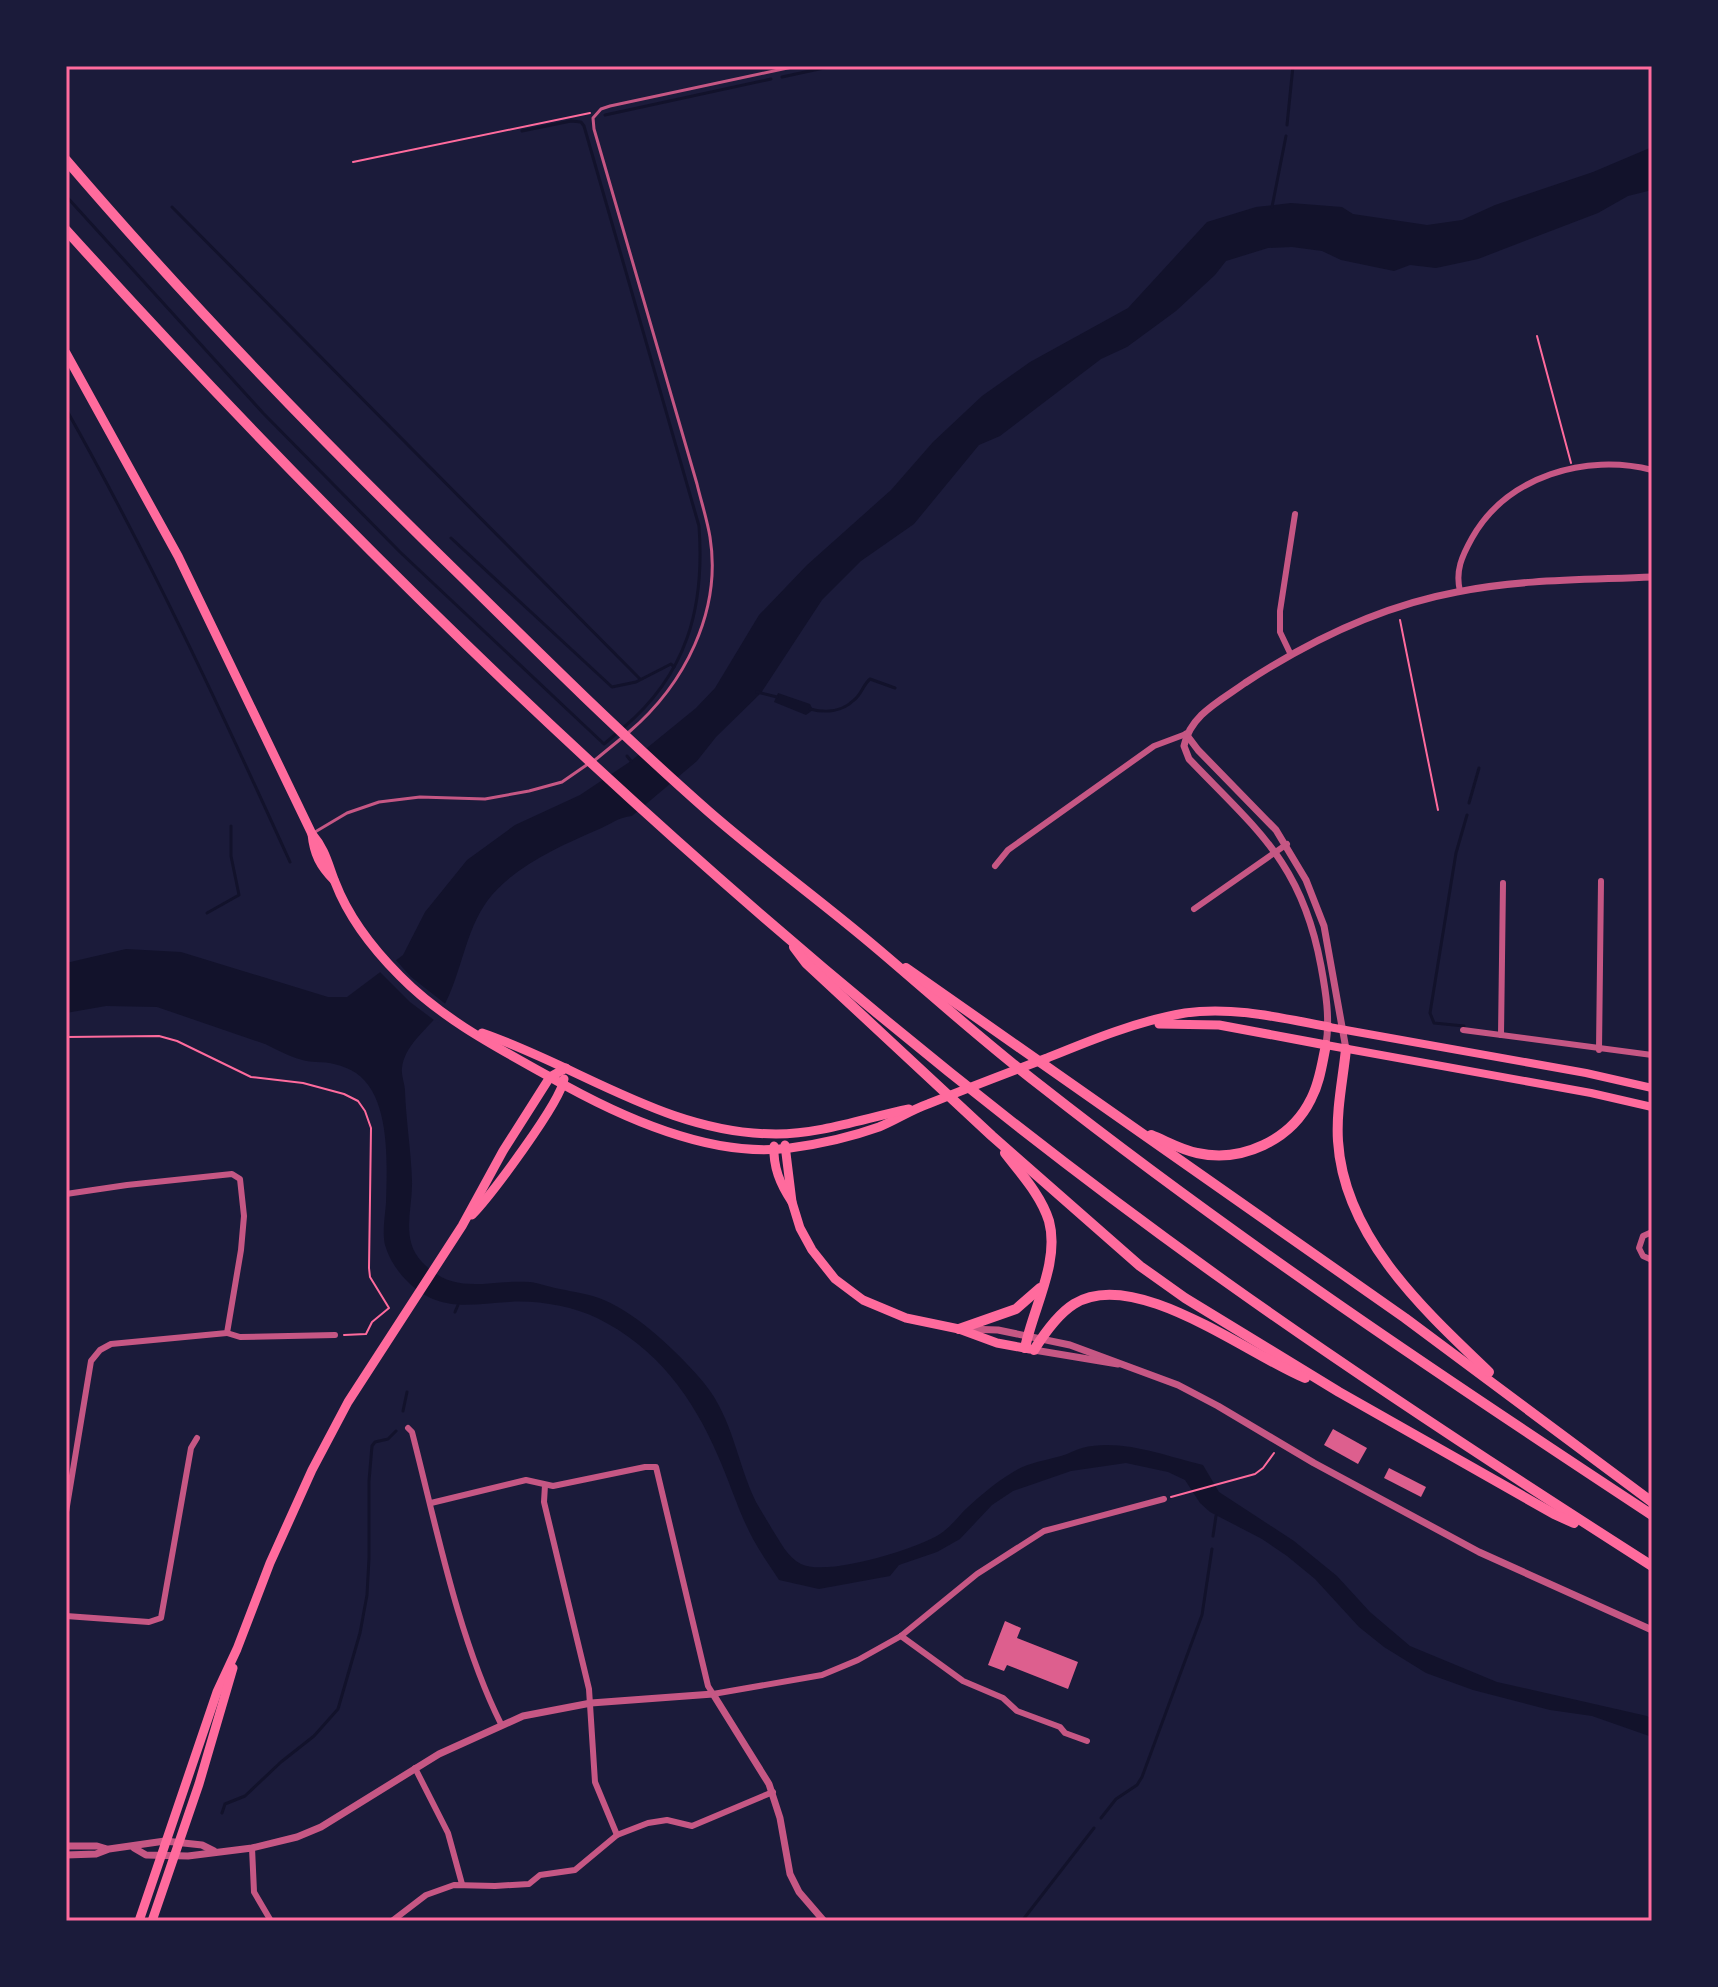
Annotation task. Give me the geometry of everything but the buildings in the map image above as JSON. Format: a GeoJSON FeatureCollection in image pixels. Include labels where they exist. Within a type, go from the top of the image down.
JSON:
{"type":"FeatureCollection","features":[{"type":"Feature","properties":{"kind":"highway"},"geometry":{"type":"LineString","coordinates":[[66,160],[170,277],[376,494],[711,814],[1042,1088],[1350,1313],[1652,1515]]}},
{"type":"Feature","properties":{"kind":"highway"},"geometry":{"type":"LineString","coordinates":[[66,230],[346,528],[583,755],[780,930],[995,1107],[1222,1279],[1408,1409],[1652,1566]]}},
{"type":"Feature","properties":{"kind":"highway"},"geometry":{"type":"LineString","coordinates":[[780,930],[806,963],[992,1136],[1140,1266],[1185,1298],[1339,1392],[1554,1514],[1604,1535]]}},
{"type":"Feature","properties":{"kind":"highway"},"geometry":{"type":"LineString","coordinates":[[881,952],[1327,1262],[1652,1502]]}},
{"type":"Feature","properties":{"kind":"highway"},"geometry":{"type":"LineString","coordinates":[[1130,1126],[1198,1153],[1228,1155],[1256,1148],[1286,1131],[1305,1110],[1317,1084],[1326,1045]]}},
{"type":"Feature","properties":{"kind":"highway"},"geometry":{"type":"LineString","coordinates":[[1346,1049],[1338,1138],[1341,1163],[1355,1211],[1381,1255],[1410,1290],[1441,1326],[1519,1402]]}},
{"type":"Feature","properties":{"kind":"highway"},"geometry":{"type":"LineString","coordinates":[[992,1136],[1035,1193],[1048,1219],[1051,1247],[1027,1335],[1029,1349]]}},
{"type":"Feature","properties":{"kind":"highway"},"geometry":{"type":"LineString","coordinates":[[959,1329],[1016,1309],[1041,1287]]}},
{"type":"Feature","properties":{"kind":"highway"},"geometry":{"type":"LineString","coordinates":[[1029,1349],[1074,1304],[1100,1294],[1118,1293],[1156,1303],[1298,1375],[1339,1392]]}},
{"type":"Feature","properties":{"kind":"main road"},"geometry":{"type":"LineString","coordinates":[[66,353],[178,556],[312,834],[326,856],[334,880],[369,939],[413,988],[491,1044],[563,1085],[661,1130],[747,1148],[788,1148],[837,1139],[879,1126],[1100,1037],[1184,1013],[1217,1011],[1247,1012],[1586,1073],[1652,1088]]}},
{"type":"Feature","properties":{"kind":"main road"},"geometry":{"type":"LineString","coordinates":[[1143,1024],[1219,1025],[1615,1097],[1652,1107]]}},
{"type":"Feature","properties":{"kind":"main road"},"geometry":{"type":"LineString","coordinates":[[471,1030],[566,1068],[647,1107],[718,1127],[777,1134],[839,1126],[925,1105]]}},
{"type":"Feature","properties":{"kind":"main road"},"geometry":{"type":"LineString","coordinates":[[139,1921],[213,1703],[312,1470],[348,1402],[462,1226],[495,1164],[550,1077],[566,1068]]}},
{"type":"Feature","properties":{"kind":"main road"},"geometry":{"type":"LineString","coordinates":[[462,1226],[492,1194],[563,1085],[566,1068]]}},
{"type":"Feature","properties":{"kind":"main road"},"geometry":{"type":"LineString","coordinates":[[777,1134],[773,1148],[778,1178],[792,1202]]}},
{"type":"Feature","properties":{"kind":"main road"},"geometry":{"type":"LineString","coordinates":[[777,1134],[788,1148],[792,1202],[800,1228],[812,1250],[835,1279],[880,1308],[906,1318],[1029,1349]]}},
{"type":"Feature","properties":{"kind":"main road"},"geometry":{"type":"LineString","coordinates":[[152,1921],[226,1696],[237,1649]]}},
{"type":"Feature","properties":{"kind":"street"},"geometry":{"type":"LineString","coordinates":[[1460,591],[1457,577],[1460,562],[1475,533],[1492,511],[1530,483],[1572,468],[1616,464],[1652,470]]}},
{"type":"Feature","properties":{"kind":"street"},"geometry":{"type":"LineString","coordinates":[[1291,655],[1280,632],[1280,611],[1295,514]]}},
{"type":"Feature","properties":{"kind":"street"},"geometry":{"type":"LineString","coordinates":[[1326,1045],[1329,1027],[1323,980],[1313,930],[1303,900],[1276,851],[1189,759],[1184,746],[1193,722],[1309,644],[1402,605],[1506,584],[1652,577]]}},
{"type":"Feature","properties":{"kind":"street"},"geometry":{"type":"LineString","coordinates":[[1186,734],[1287,844],[1314,896],[1324,926],[1346,1049]]}},
{"type":"Feature","properties":{"kind":"street"},"geometry":{"type":"LineString","coordinates":[[995,866],[1008,850],[1154,746],[1186,734]]}},
{"type":"Feature","properties":{"kind":"street"},"geometry":{"type":"LineString","coordinates":[[1194,909],[1287,844]]}},
{"type":"Feature","properties":{"kind":"street"},"geometry":{"type":"LineString","coordinates":[[1599,1050],[1601,881]]}},
{"type":"Feature","properties":{"kind":"street"},"geometry":{"type":"LineString","coordinates":[[1501,1035],[1503,883]]}},
{"type":"Feature","properties":{"kind":"street"},"geometry":{"type":"LineString","coordinates":[[1463,1030],[1652,1055]]}},
{"type":"Feature","properties":{"kind":"street"},"geometry":{"type":"LineString","coordinates":[[66,1194],[237,1176],[242,1188],[244,1216],[227,1333]]}},
{"type":"Feature","properties":{"kind":"street"},"geometry":{"type":"LineString","coordinates":[[1651,1231],[1640,1239],[1639,1248],[1643,1256],[1652,1260]]}},
{"type":"Feature","properties":{"kind":"street"},"geometry":{"type":"LineString","coordinates":[[959,1329],[998,1330],[1095,1352],[1206,1399],[1314,1463],[1479,1552],[1652,1630]]}},
{"type":"Feature","properties":{"kind":"street"},"geometry":{"type":"LineString","coordinates":[[66,1512],[88,1369],[100,1350],[111,1344],[227,1333],[240,1337],[335,1335]]}},
{"type":"Feature","properties":{"kind":"street"},"geometry":{"type":"LineString","coordinates":[[1029,1349],[1128,1366]]}},
{"type":"Feature","properties":{"kind":"street"},"geometry":{"type":"LineString","coordinates":[[408,1428],[412,1432],[457,1604],[501,1724]]}},
{"type":"Feature","properties":{"kind":"street"},"geometry":{"type":"LineString","coordinates":[[66,1616],[149,1622],[161,1618],[191,1448],[197,1438]]}},
{"type":"Feature","properties":{"kind":"street"},"geometry":{"type":"LineString","coordinates":[[66,1452],[74,1453]]}},
{"type":"Feature","properties":{"kind":"street"},"geometry":{"type":"LineString","coordinates":[[431,1503],[526,1480],[545,1485],[567,1485],[656,1467],[708,1686],[773,1792],[790,1874],[799,1892],[824,1921]]}},
{"type":"Feature","properties":{"kind":"street"},"geometry":{"type":"LineString","coordinates":[[545,1485],[544,1502],[591,1703],[595,1782],[617,1835]]}},
{"type":"Feature","properties":{"kind":"street"},"geometry":{"type":"LineString","coordinates":[[134,1848],[146,1855],[175,1856],[252,1848],[297,1837],[321,1827],[415,1768],[501,1724],[545,1710],[591,1703],[713,1694],[822,1675],[892,1642],[977,1574],[1044,1531],[1164,1499]]}},
{"type":"Feature","properties":{"kind":"street"},"geometry":{"type":"LineString","coordinates":[[901,1636],[963,1681],[1003,1698],[1017,1711],[1087,1741]]}},
{"type":"Feature","properties":{"kind":"street"},"geometry":{"type":"LineString","coordinates":[[415,1768],[448,1833],[462,1884]]}},
{"type":"Feature","properties":{"kind":"street"},"geometry":{"type":"LineString","coordinates":[[392,1921],[426,1895],[462,1884],[529,1884],[540,1875],[575,1870],[617,1835],[658,1820],[692,1826],[773,1792]]}},
{"type":"Feature","properties":{"kind":"street"},"geometry":{"type":"LineString","coordinates":[[66,1846],[134,1848],[180,1841],[214,1851]]}},
{"type":"Feature","properties":{"kind":"street"},"geometry":{"type":"LineString","coordinates":[[252,1848],[254,1892],[271,1921]]}},
{"type":"Feature","properties":{"kind":"street"},"geometry":{"type":"LineString","coordinates":[[66,1855],[96,1854],[109,1849]]}},
{"type":"Feature","properties":{"kind":"lane"},"geometry":{"type":"LineString","coordinates":[[312,834],[347,813],[389,799],[485,799],[562,782],[609,749],[651,713],[681,672],[699,636],[708,603],[710,538],[594,129],[595,113],[610,106],[797,66]]}},
{"type":"Feature","properties":{"kind":"path"},"geometry":{"type":"LineString","coordinates":[[353,162],[582,113],[595,113]]}},
{"type":"Feature","properties":{"kind":"path"},"geometry":{"type":"LineString","coordinates":[[1537,336],[1572,468]]}},
{"type":"Feature","properties":{"kind":"path"},"geometry":{"type":"LineString","coordinates":[[1400,620],[1438,810]]}},
{"type":"Feature","properties":{"kind":"path"},"geometry":{"type":"LineString","coordinates":[[66,1037],[159,1036],[177,1041],[251,1077],[327,1088],[358,1101],[371,1128],[370,1277],[389,1308],[372,1322],[366,1334],[335,1335]]}},
{"type":"Feature","properties":{"kind":"path"},"geometry":{"type":"LineString","coordinates":[[1177,1495],[1255,1474],[1274,1453]]}},
{"type":"Feature","properties":{"kind":"shaded area"},"geometry":{"type":"Polygon","coordinates":[[[1652,147],[1652,190],[1628,196],[1598,213],[1478,259],[1436,268],[1410,265],[1394,271],[1341,260],[1322,251],[1292,247],[1268,248],[1226,261],[1176,311],[1127,347],[1101,359],[1000,436],[979,445],[914,524],[861,561],[822,600],[761,693],[716,737],[697,761],[632,816],[553,850],[498,888],[474,925],[444,1006],[408,1050],[402,1071],[412,1181],[409,1233],[415,1253],[422,1262],[434,1273],[460,1283],[530,1282],[594,1296],[617,1306],[645,1325],[683,1360],[714,1397],[756,1502],[784,1548],[801,1564],[830,1567],[850,1564],[892,1554],[928,1540],[944,1531],[994,1485],[1028,1465],[1097,1445],[1143,1449],[1203,1465],[1219,1492],[1294,1541],[1337,1576],[1370,1612],[1410,1646],[1497,1682],[1647,1716],[1652,1719],[1652,1737],[1592,1716],[1550,1710],[1473,1690],[1426,1673],[1359,1627],[1315,1579],[1287,1556],[1210,1512],[1185,1480],[1168,1472],[1126,1463],[1071,1471],[1013,1491],[992,1505],[960,1539],[937,1552],[899,1565],[890,1576],[819,1589],[779,1580],[748,1529],[697,1414],[670,1376],[637,1344],[597,1318],[565,1307],[531,1302],[468,1305],[443,1302],[419,1291],[400,1273],[384,1240],[387,1170],[381,1114],[376,1098],[356,1073],[336,1064],[297,1058],[157,1007],[106,1006],[66,1013],[66,963],[126,949],[181,952],[328,997],[347,997],[403,955],[425,912],[467,860],[515,825],[580,795],[631,761],[696,708],[715,688],[759,615],[807,565],[891,490],[933,442],[982,396],[1030,362],[1128,308],[1207,222],[1256,207],[1291,203],[1342,207],[1353,214],[1427,225],[1462,220],[1652,147]]]}},
{"type":"Feature","properties":{"kind":"shaded area"},"geometry":{"type":"Polygon","coordinates":[[[778,693],[810,704],[813,710],[806,715],[774,702],[778,693]]]}},
{"type":"Feature","properties":{"kind":"pier"},"geometry":{"type":"Polygon","coordinates":[[[393,957],[411,977],[448,1006],[438,1023],[410,1002],[378,970],[393,957]]]}},
{"type":"Feature","properties":{"kind":"waterway"},"geometry":{"type":"LineString","coordinates":[[782,77],[833,66]]}},
{"type":"Feature","properties":{"kind":"waterway"},"geometry":{"type":"LineString","coordinates":[[1287,125],[1293,66]]}},
{"type":"Feature","properties":{"kind":"waterway"},"geometry":{"type":"LineString","coordinates":[[605,115],[771,79]]}},
{"type":"Feature","properties":{"kind":"waterway"},"geometry":{"type":"LineString","coordinates":[[522,131],[571,121],[581,122],[584,126],[699,526],[699,585],[687,638],[663,685],[623,728]]}},
{"type":"Feature","properties":{"kind":"waterway"},"geometry":{"type":"LineString","coordinates":[[1272,207],[1286,136]]}},
{"type":"Feature","properties":{"kind":"waterway"},"geometry":{"type":"LineString","coordinates":[[66,196],[263,413],[400,552],[604,744],[617,733]]}},
{"type":"Feature","properties":{"kind":"waterway"},"geometry":{"type":"LineString","coordinates":[[172,207],[640,679]]}},
{"type":"Feature","properties":{"kind":"waterway"},"geometry":{"type":"LineString","coordinates":[[66,409],[183,633],[290,862]]}},
{"type":"Feature","properties":{"kind":"waterway"},"geometry":{"type":"LineString","coordinates":[[451,538],[612,687],[636,682],[671,664],[674,667]]}},
{"type":"Feature","properties":{"kind":"waterway"},"geometry":{"type":"LineString","coordinates":[[810,709],[827,711],[844,707],[856,698],[870,679],[895,688]]}},
{"type":"Feature","properties":{"kind":"waterway"},"geometry":{"type":"LineString","coordinates":[[757,692],[777,697]]}},
{"type":"Feature","properties":{"kind":"waterway"},"geometry":{"type":"LineString","coordinates":[[627,756],[631,761]]}},
{"type":"Feature","properties":{"kind":"waterway"},"geometry":{"type":"LineString","coordinates":[[1469,803],[1479,768]]}},
{"type":"Feature","properties":{"kind":"waterway"},"geometry":{"type":"LineString","coordinates":[[1464,1026],[1434,1023],[1430,1013],[1456,853],[1467,815]]}},
{"type":"Feature","properties":{"kind":"waterway"},"geometry":{"type":"LineString","coordinates":[[207,913],[239,895],[231,856],[231,826]]}},
{"type":"Feature","properties":{"kind":"waterway"},"geometry":{"type":"LineString","coordinates":[[455,1312],[458,1305]]}},
{"type":"Feature","properties":{"kind":"waterway"},"geometry":{"type":"LineString","coordinates":[[403,1411],[407,1392]]}},
{"type":"Feature","properties":{"kind":"waterway"},"geometry":{"type":"LineString","coordinates":[[222,1813],[225,1804],[245,1796],[314,1736],[338,1709],[360,1633],[367,1595],[372,1446],[375,1442],[388,1439],[396,1431]]}},
{"type":"Feature","properties":{"kind":"waterway"},"geometry":{"type":"LineString","coordinates":[[1213,1536],[1216,1516]]}},
{"type":"Feature","properties":{"kind":"waterway"},"geometry":{"type":"LineString","coordinates":[[1101,1818],[1116,1799],[1137,1785],[1142,1777],[1202,1615],[1212,1549]]}},
{"type":"Feature","properties":{"kind":"waterway"},"geometry":{"type":"LineString","coordinates":[[1022,1921],[1094,1828]]}}]}
